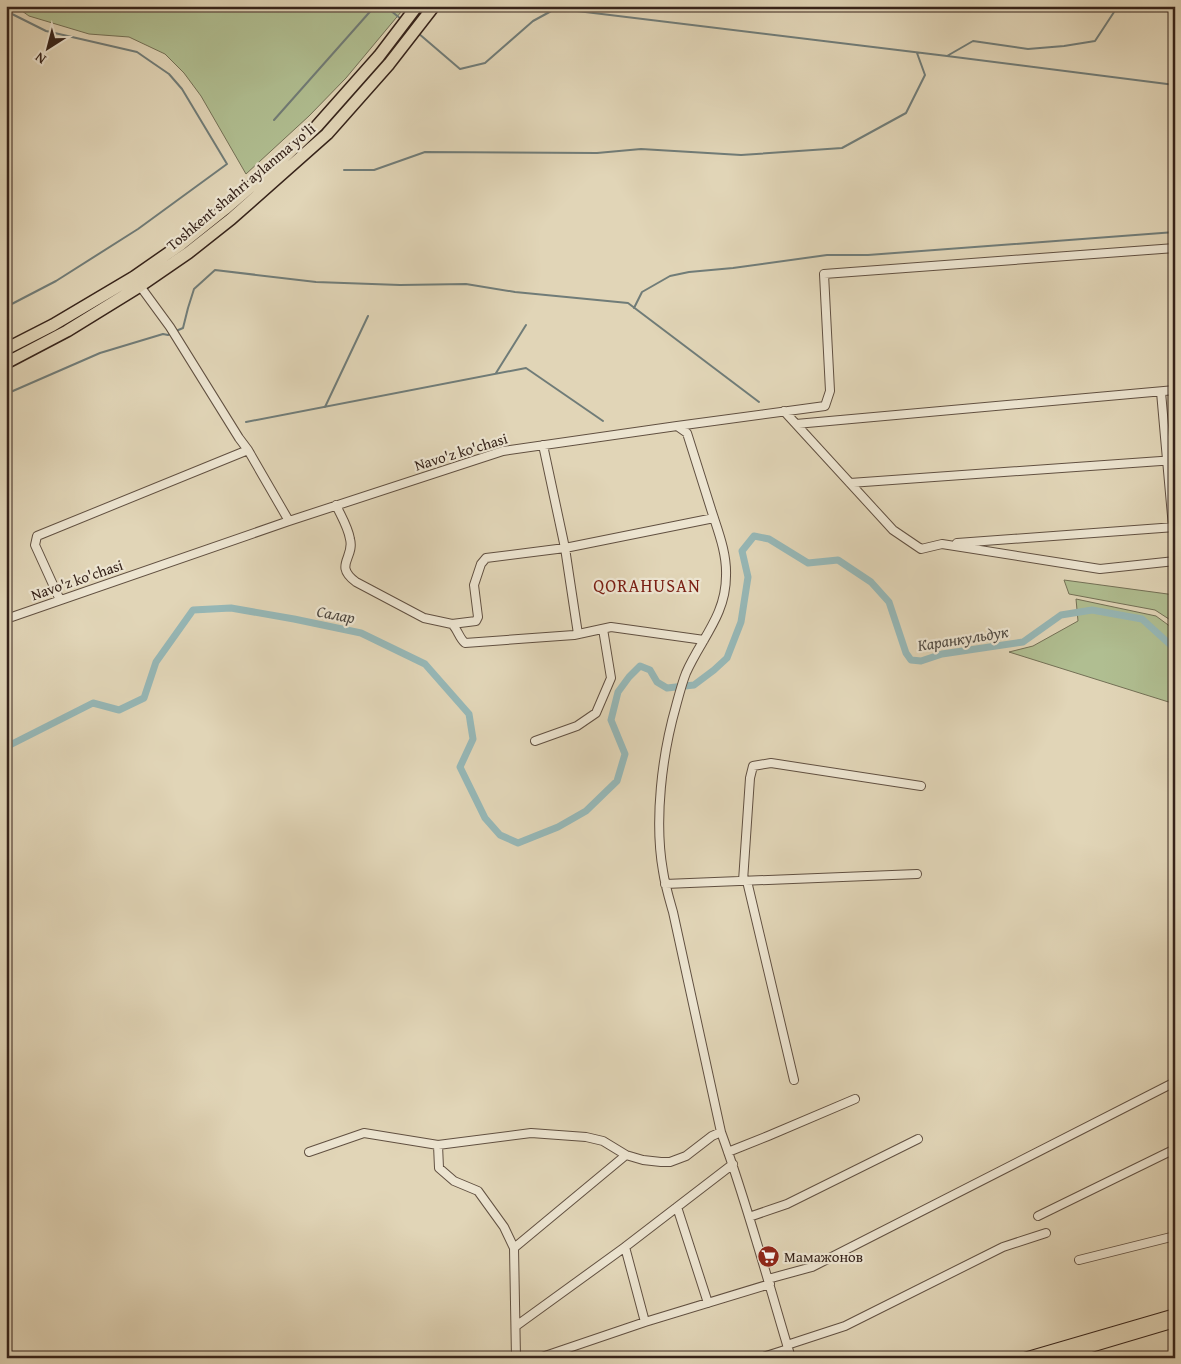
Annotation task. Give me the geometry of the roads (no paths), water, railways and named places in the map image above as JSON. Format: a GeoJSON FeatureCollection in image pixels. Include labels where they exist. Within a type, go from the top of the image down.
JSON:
{"type":"FeatureCollection","features":[{"type":"Feature","properties":{"kind":"highway","name":"Toshkent shahri aylanma yoʻli"},"geometry":{"type":"LineString","coordinates":[[6,349],[53,325],[134,277],[203,227],[276,166],[318,126],[359,80],[417,6]]}},
{"type":"Feature","properties":{"kind":"highway","name":"Toshkent shahri aylanma yoʻli"},"geometry":{"type":"LineString","coordinates":[[6,363],[67,331],[140,286],[209,236],[321,140],[364,94],[409,40],[434,6]]}},
{"type":"Feature","properties":{"kind":"main road"},"geometry":{"type":"LineString","coordinates":[[1024,1358],[1175,1314]]}},
{"type":"Feature","properties":{"kind":"main road"},"geometry":{"type":"LineString","coordinates":[[1054,1358],[1175,1322]]}},
{"type":"Feature","properties":{"kind":"street","name":"Navo'z ko'chasi"},"geometry":{"type":"LineString","coordinates":[[6,618],[290,520],[503,451],[825,406],[830,391],[824,274],[1175,248]]}},
{"type":"Feature","properties":{"kind":"street"},"geometry":{"type":"LineString","coordinates":[[140,286],[170,327],[290,520]]}},
{"type":"Feature","properties":{"kind":"street"},"geometry":{"type":"LineString","coordinates":[[796,424],[1175,390]]}},
{"type":"Feature","properties":{"kind":"street"},"geometry":{"type":"LineString","coordinates":[[784,411],[893,530],[921,548],[942,544],[1174,527],[1171,460],[1161,392]]}},
{"type":"Feature","properties":{"kind":"street"},"geometry":{"type":"LineString","coordinates":[[687,433],[695,423]]}},
{"type":"Feature","properties":{"kind":"street"},"geometry":{"type":"LineString","coordinates":[[677,426],[687,433],[721,539],[726,577],[721,609],[686,674],[665,750],[659,834],[661,858],[665,884],[673,912],[720,1132],[733,1164],[791,1358]]}},
{"type":"Feature","properties":{"kind":"street"},"geometry":{"type":"LineString","coordinates":[[543,445],[565,548],[578,634]]}},
{"type":"Feature","properties":{"kind":"street"},"geometry":{"type":"LineString","coordinates":[[60,600],[36,546],[37,536],[248,450]]}},
{"type":"Feature","properties":{"kind":"street"},"geometry":{"type":"LineString","coordinates":[[850,483],[1171,460]]}},
{"type":"Feature","properties":{"kind":"street"},"geometry":{"type":"LineString","coordinates":[[336,505],[350,538],[351,544],[345,571],[348,576],[424,618],[452,624],[476,621],[478,617],[474,585],[486,558],[565,548],[714,518]]}},
{"type":"Feature","properties":{"kind":"street"},"geometry":{"type":"LineString","coordinates":[[942,544],[1100,569],[1175,560]]}},
{"type":"Feature","properties":{"kind":"street"},"geometry":{"type":"LineString","coordinates":[[452,624],[462,640],[469,644],[578,634],[610,627],[704,640]]}},
{"type":"Feature","properties":{"kind":"street"},"geometry":{"type":"LineString","coordinates":[[535,741],[577,726],[596,713],[611,678],[603,629]]}},
{"type":"Feature","properties":{"kind":"street"},"geometry":{"type":"LineString","coordinates":[[794,1080],[745,881],[750,778],[753,766],[771,763],[921,786]]}},
{"type":"Feature","properties":{"kind":"street"},"geometry":{"type":"LineString","coordinates":[[665,884],[917,874]]}},
{"type":"Feature","properties":{"kind":"street"},"geometry":{"type":"LineString","coordinates":[[538,1358],[812,1267],[1175,1082]]}},
{"type":"Feature","properties":{"kind":"street"},"geometry":{"type":"LineString","coordinates":[[728,1152],[855,1099]]}},
{"type":"Feature","properties":{"kind":"street"},"geometry":{"type":"LineString","coordinates":[[309,1152],[364,1133],[438,1145],[532,1133],[586,1137],[603,1141],[626,1155],[643,1160],[670,1162],[686,1156],[720,1132]]}},
{"type":"Feature","properties":{"kind":"street"},"geometry":{"type":"LineString","coordinates":[[749,1217],[787,1204],[918,1139]]}},
{"type":"Feature","properties":{"kind":"street"},"geometry":{"type":"LineString","coordinates":[[438,1145],[438,1168],[454,1181],[478,1191],[504,1226],[514,1248],[516,1358]]}},
{"type":"Feature","properties":{"kind":"street"},"geometry":{"type":"LineString","coordinates":[[1038,1216],[1175,1149]]}},
{"type":"Feature","properties":{"kind":"street"},"geometry":{"type":"LineString","coordinates":[[514,1248],[626,1155]]}},
{"type":"Feature","properties":{"kind":"street"},"geometry":{"type":"LineString","coordinates":[[516,1326],[625,1247],[733,1164]]}},
{"type":"Feature","properties":{"kind":"street"},"geometry":{"type":"LineString","coordinates":[[677,1207],[708,1303]]}},
{"type":"Feature","properties":{"kind":"street"},"geometry":{"type":"LineString","coordinates":[[760,1358],[845,1326],[1003,1247],[1046,1233]]}},
{"type":"Feature","properties":{"kind":"street"},"geometry":{"type":"LineString","coordinates":[[1079,1260],[1175,1236]]}},
{"type":"Feature","properties":{"kind":"street"},"geometry":{"type":"LineString","coordinates":[[625,1247],[645,1322]]}},
{"type":"Feature","properties":{"kind":"waterway"},"geometry":{"type":"LineString","coordinates":[[274,120],[375,6]]}},
{"type":"Feature","properties":{"kind":"waterway"},"geometry":{"type":"LineString","coordinates":[[385,6],[401,19]]}},
{"type":"Feature","properties":{"kind":"waterway"},"geometry":{"type":"LineString","coordinates":[[536,6],[1175,85]]}},
{"type":"Feature","properties":{"kind":"waterway"},"geometry":{"type":"LineString","coordinates":[[947,56],[973,41],[1028,49],[1095,41],[1118,6]]}},
{"type":"Feature","properties":{"kind":"waterway"},"geometry":{"type":"LineString","coordinates":[[418,33],[460,69],[485,63],[533,21],[555,9]]}},
{"type":"Feature","properties":{"kind":"waterway"},"geometry":{"type":"LineString","coordinates":[[6,11],[46,31],[137,52],[169,74],[182,89],[227,164],[138,229],[56,281],[6,307]]}},
{"type":"Feature","properties":{"kind":"waterway"},"geometry":{"type":"LineString","coordinates":[[344,170],[374,170],[425,152],[597,153],[641,149],[741,155],[842,148],[906,113],[925,75],[917,53]]}},
{"type":"Feature","properties":{"kind":"waterway"},"geometry":{"type":"LineString","coordinates":[[634,308],[642,292],[670,276],[689,272],[827,255],[868,255],[1175,232]]}},
{"type":"Feature","properties":{"kind":"waterway"},"geometry":{"type":"LineString","coordinates":[[176,331],[183,328],[194,289],[215,270],[316,282],[400,285],[466,284],[515,292],[628,303],[759,402]]}},
{"type":"Feature","properties":{"kind":"waterway"},"geometry":{"type":"LineString","coordinates":[[325,407],[368,316]]}},
{"type":"Feature","properties":{"kind":"waterway"},"geometry":{"type":"LineString","coordinates":[[496,373],[526,325]]}},
{"type":"Feature","properties":{"kind":"waterway"},"geometry":{"type":"LineString","coordinates":[[6,394],[100,353],[172,333]]}},
{"type":"Feature","properties":{"kind":"waterway"},"geometry":{"type":"LineString","coordinates":[[246,422],[526,368],[603,421]]}},
{"type":"Feature","properties":{"kind":"waterway","name":"Каранкульдук"},"geometry":{"type":"LineString","coordinates":[[6,747],[93,703],[119,710],[144,698],[156,662],[193,610],[231,608],[294,619],[361,633],[425,664],[469,714],[473,739],[460,767],[485,818],[500,835],[518,843],[558,827],[586,811],[617,781],[625,754],[611,720],[618,692],[640,666],[650,670],[657,682],[667,688],[694,685],[727,658],[741,622],[748,577],[742,551],[754,536],[769,539],[808,563],[838,560],[871,582],[889,602],[906,653],[911,660],[921,661],[942,654],[1023,642],[1061,615],[1092,610],[1142,619],[1175,649]]}},
{"type":"Feature","properties":{"kind":"place","name":"Мамажонов"},"geometry":{"type":"Point","coordinates":[768,1257]}},
{"type":"Feature","properties":{"kind":"district","name":"QORAHUSAN"},"geometry":{"type":"Point","coordinates":[647,586]}},
{"type":"Feature","properties":{"kind":"water label","name":"Салар"},"geometry":{"type":"Point","coordinates":[336,614]}}]}
